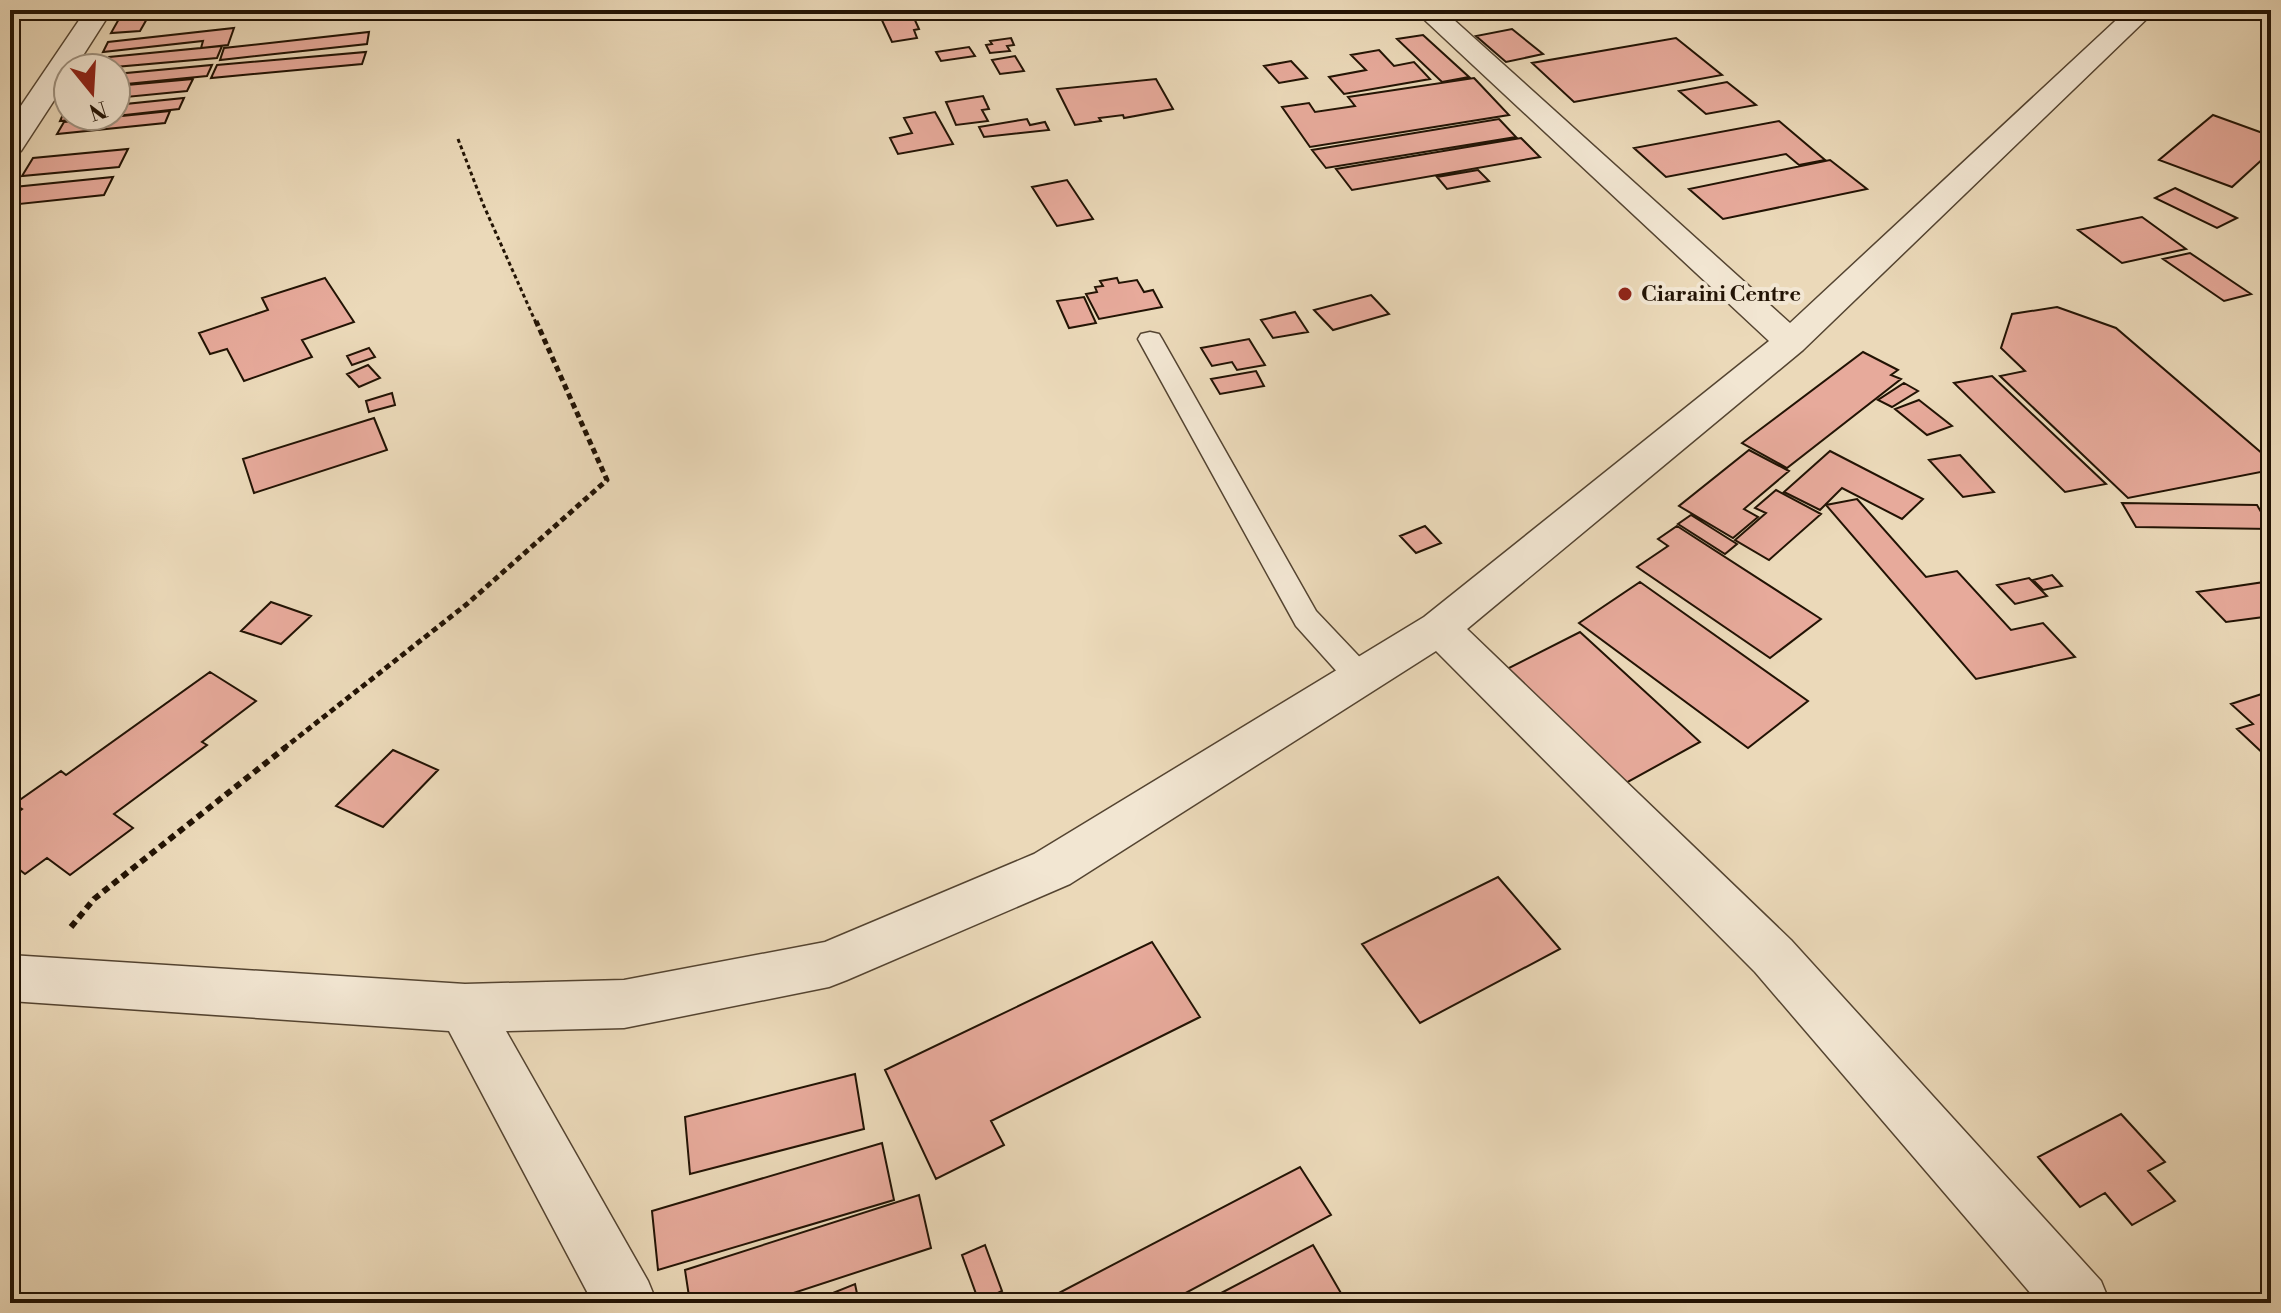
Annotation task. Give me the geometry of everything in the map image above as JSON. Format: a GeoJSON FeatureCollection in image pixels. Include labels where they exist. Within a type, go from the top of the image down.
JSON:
{"type":"FeatureCollection","features":[{"type":"Feature","properties":{"kind":"street"},"geometry":{"type":"LineString","coordinates":[[10,145],[99,10]]}},
{"type":"Feature","properties":{"kind":"street"},"geometry":{"type":"LineString","coordinates":[[1427,10],[1790,342]]}},
{"type":"Feature","properties":{"kind":"street"},"geometry":{"type":"LineString","coordinates":[[20,978],[246,996],[465,1008],[624,1004],[829,964],[1052,869],[1439,628],[1790,342],[2143,10]]}},
{"type":"Feature","properties":{"kind":"street"},"geometry":{"type":"LineString","coordinates":[[1439,628],[1773,956],[2079,1303]]}},
{"type":"Feature","properties":{"kind":"street"},"geometry":{"type":"LineString","coordinates":[[465,1008],[626,1303]]}},
{"type":"Feature","properties":{"kind":"lane"},"geometry":{"type":"LineString","coordinates":[[1150,339],[1306,618],[1360,677]]}},
{"type":"Feature","properties":{"kind":"path"},"geometry":{"type":"LineString","coordinates":[[20,978],[94,899],[467,604],[607,480],[483,204],[458,139]]}},
{"type":"Feature","properties":{"kind":"building"},"geometry":{"type":"Polygon","coordinates":[[[124,10],[152,10],[140,31],[111,33],[124,10]]]}},
{"type":"Feature","properties":{"kind":"building"},"geometry":{"type":"Polygon","coordinates":[[[1002,10],[1072,10],[1073,12],[1007,20],[1002,10]]]}},
{"type":"Feature","properties":{"kind":"building"},"geometry":{"type":"Polygon","coordinates":[[[906,12],[909,19],[914,18],[919,29],[914,30],[917,38],[892,42],[880,16],[906,12]]]}},
{"type":"Feature","properties":{"kind":"building"},"geometry":{"type":"Polygon","coordinates":[[[234,28],[228,45],[201,48],[203,41],[103,52],[108,42],[234,28]]]}},
{"type":"Feature","properties":{"kind":"building"},"geometry":{"type":"Polygon","coordinates":[[[1512,29],[1543,54],[1506,62],[1476,36],[1512,29]]]}},
{"type":"Feature","properties":{"kind":"building"},"geometry":{"type":"Polygon","coordinates":[[[369,32],[367,44],[220,60],[224,48],[369,32]]]}},
{"type":"Feature","properties":{"kind":"building"},"geometry":{"type":"Polygon","coordinates":[[[1423,35],[1469,77],[1442,82],[1397,39],[1423,35]]]}},
{"type":"Feature","properties":{"kind":"building"},"geometry":{"type":"Polygon","coordinates":[[[1011,38],[1014,45],[1007,46],[1010,51],[990,53],[986,45],[992,44],[990,41],[1011,38]]]}},
{"type":"Feature","properties":{"kind":"building"},"geometry":{"type":"Polygon","coordinates":[[[1676,38],[1722,75],[1574,102],[1532,63],[1676,38]]]}},
{"type":"Feature","properties":{"kind":"building"},"geometry":{"type":"Polygon","coordinates":[[[222,46],[217,58],[132,65],[132,55],[222,46]]]}},
{"type":"Feature","properties":{"kind":"building"},"geometry":{"type":"Polygon","coordinates":[[[969,47],[975,56],[941,61],[936,52],[969,47]]]}},
{"type":"Feature","properties":{"kind":"building"},"geometry":{"type":"Polygon","coordinates":[[[1379,50],[1394,66],[1414,62],[1430,79],[1344,94],[1329,77],[1366,70],[1351,55],[1379,50]]]}},
{"type":"Feature","properties":{"kind":"building"},"geometry":{"type":"Polygon","coordinates":[[[366,52],[362,64],[211,78],[217,65],[366,52]]]}},
{"type":"Feature","properties":{"kind":"building"},"geometry":{"type":"Polygon","coordinates":[[[1015,56],[1024,71],[1000,74],[992,60],[1015,56]]]}},
{"type":"Feature","properties":{"kind":"building"},"geometry":{"type":"Polygon","coordinates":[[[1291,61],[1307,78],[1279,83],[1264,66],[1291,61]]]}},
{"type":"Feature","properties":{"kind":"building"},"geometry":{"type":"Polygon","coordinates":[[[212,65],[207,76],[132,83],[132,72],[212,65]]]}},
{"type":"Feature","properties":{"kind":"building"},"geometry":{"type":"Polygon","coordinates":[[[1474,78],[1509,115],[1310,147],[1282,107],[1309,103],[1315,112],[1355,106],[1348,97],[1474,78]]]}},
{"type":"Feature","properties":{"kind":"building"},"geometry":{"type":"Polygon","coordinates":[[[193,79],[187,91],[132,96],[132,85],[193,79]]]}},
{"type":"Feature","properties":{"kind":"building"},"geometry":{"type":"Polygon","coordinates":[[[1156,79],[1173,109],[1124,118],[1123,115],[1099,118],[1101,121],[1075,125],[1057,89],[1156,79]]]}},
{"type":"Feature","properties":{"kind":"building"},"geometry":{"type":"Polygon","coordinates":[[[1727,82],[1756,105],[1706,114],[1679,91],[1727,82]]]}},
{"type":"Feature","properties":{"kind":"building"},"geometry":{"type":"Polygon","coordinates":[[[983,96],[989,109],[982,110],[988,121],[956,125],[946,102],[983,96]]]}},
{"type":"Feature","properties":{"kind":"building"},"geometry":{"type":"Polygon","coordinates":[[[184,98],[179,109],[132,114],[132,103],[184,98]]]}},
{"type":"Feature","properties":{"kind":"building"},"geometry":{"type":"Polygon","coordinates":[[[170,111],[165,123],[132,126],[132,115],[170,111]]]}},
{"type":"Feature","properties":{"kind":"building"},"geometry":{"type":"Polygon","coordinates":[[[935,112],[953,144],[898,154],[890,138],[912,133],[904,118],[935,112]]]}},
{"type":"Feature","properties":{"kind":"building"},"geometry":{"type":"Polygon","coordinates":[[[2213,115],[2271,136],[2271,159],[2266,156],[2232,187],[2159,160],[2213,115]]]}},
{"type":"Feature","properties":{"kind":"building"},"geometry":{"type":"Polygon","coordinates":[[[1027,119],[1030,125],[1045,122],[1049,130],[984,137],[979,127],[1027,119]]]}},
{"type":"Feature","properties":{"kind":"building"},"geometry":{"type":"Polygon","coordinates":[[[1499,119],[1516,137],[1326,168],[1312,150],[1499,119]]]}},
{"type":"Feature","properties":{"kind":"building"},"geometry":{"type":"Polygon","coordinates":[[[1779,121],[1825,160],[1799,165],[1786,154],[1666,177],[1634,148],[1779,121]]]}},
{"type":"Feature","properties":{"kind":"building"},"geometry":{"type":"Polygon","coordinates":[[[1521,138],[1540,157],[1352,190],[1336,169],[1521,138]]]}},
{"type":"Feature","properties":{"kind":"building"},"geometry":{"type":"Polygon","coordinates":[[[128,149],[119,167],[22,176],[33,158],[128,149]]]}},
{"type":"Feature","properties":{"kind":"building"},"geometry":{"type":"Polygon","coordinates":[[[1830,160],[1867,189],[1723,219],[1689,189],[1830,160]]]}},
{"type":"Feature","properties":{"kind":"building"},"geometry":{"type":"Polygon","coordinates":[[[1478,170],[1489,181],[1447,189],[1437,177],[1478,170]]]}},
{"type":"Feature","properties":{"kind":"building"},"geometry":{"type":"Polygon","coordinates":[[[113,177],[104,195],[10,205],[14,187],[113,177]]]}},
{"type":"Feature","properties":{"kind":"building"},"geometry":{"type":"Polygon","coordinates":[[[1067,180],[1093,219],[1057,226],[1032,187],[1067,180]]]}},
{"type":"Feature","properties":{"kind":"building"},"geometry":{"type":"Polygon","coordinates":[[[2175,188],[2237,218],[2217,228],[2155,198],[2175,188]]]}},
{"type":"Feature","properties":{"kind":"building"},"geometry":{"type":"Polygon","coordinates":[[[2142,217],[2186,249],[2122,263],[2078,230],[2142,217]]]}},
{"type":"Feature","properties":{"kind":"building"},"geometry":{"type":"Polygon","coordinates":[[[2190,253],[2251,294],[2224,301],[2163,259],[2190,253]]]}},
{"type":"Feature","properties":{"kind":"building"},"geometry":{"type":"Polygon","coordinates":[[[325,278],[354,322],[302,340],[312,357],[244,381],[227,349],[210,354],[199,333],[268,310],[262,298],[325,278]]]}},
{"type":"Feature","properties":{"kind":"building"},"geometry":{"type":"Polygon","coordinates":[[[1117,278],[1119,283],[1137,280],[1144,292],[1153,290],[1162,307],[1099,319],[1086,294],[1097,292],[1095,287],[1103,286],[1100,281],[1117,278]]]}},
{"type":"Feature","properties":{"kind":"building"},"geometry":{"type":"Polygon","coordinates":[[[1371,295],[1389,314],[1333,330],[1314,310],[1371,295]]]}},
{"type":"Feature","properties":{"kind":"building"},"geometry":{"type":"Polygon","coordinates":[[[1084,297],[1096,323],[1069,328],[1057,301],[1084,297]]]}},
{"type":"Feature","properties":{"kind":"building"},"geometry":{"type":"Polygon","coordinates":[[[2057,307],[2116,328],[2271,461],[2271,470],[2128,498],[2000,376],[2025,371],[2001,348],[2012,314],[2057,307]]]}},
{"type":"Feature","properties":{"kind":"building"},"geometry":{"type":"Polygon","coordinates":[[[1295,312],[1308,332],[1273,338],[1261,320],[1295,312]]]}},
{"type":"Feature","properties":{"kind":"building"},"geometry":{"type":"Polygon","coordinates":[[[1249,339],[1265,365],[1237,370],[1232,362],[1212,366],[1201,348],[1249,339]]]}},
{"type":"Feature","properties":{"kind":"building"},"geometry":{"type":"Polygon","coordinates":[[[369,348],[375,357],[352,365],[347,356],[369,348]]]}},
{"type":"Feature","properties":{"kind":"building"},"geometry":{"type":"Polygon","coordinates":[[[1863,352],[1898,370],[1891,375],[1901,379],[1787,468],[1742,443],[1863,352]]]}},
{"type":"Feature","properties":{"kind":"building"},"geometry":{"type":"Polygon","coordinates":[[[368,365],[380,378],[359,387],[347,374],[368,365]]]}},
{"type":"Feature","properties":{"kind":"building"},"geometry":{"type":"Polygon","coordinates":[[[1256,371],[1264,386],[1220,394],[1211,379],[1256,371]]]}},
{"type":"Feature","properties":{"kind":"building"},"geometry":{"type":"Polygon","coordinates":[[[1992,376],[2106,484],[2065,492],[1954,383],[1992,376]]]}},
{"type":"Feature","properties":{"kind":"building"},"geometry":{"type":"Polygon","coordinates":[[[1904,383],[1918,391],[1892,407],[1878,400],[1904,383]]]}},
{"type":"Feature","properties":{"kind":"building"},"geometry":{"type":"Polygon","coordinates":[[[392,393],[395,405],[369,412],[366,401],[392,393]]]}},
{"type":"Feature","properties":{"kind":"building"},"geometry":{"type":"Polygon","coordinates":[[[1919,400],[1952,426],[1927,435],[1895,409],[1919,400]]]}},
{"type":"Feature","properties":{"kind":"building"},"geometry":{"type":"Polygon","coordinates":[[[374,418],[387,450],[254,493],[243,459],[374,418]]]}},
{"type":"Feature","properties":{"kind":"building"},"geometry":{"type":"Polygon","coordinates":[[[1749,450],[1789,471],[1744,509],[1758,517],[1733,538],[1679,506],[1749,450]]]}},
{"type":"Feature","properties":{"kind":"building"},"geometry":{"type":"Polygon","coordinates":[[[1830,451],[1923,499],[1902,519],[1842,488],[1820,510],[1784,492],[1830,451]]]}},
{"type":"Feature","properties":{"kind":"building"},"geometry":{"type":"Polygon","coordinates":[[[1960,455],[1994,492],[1963,497],[1929,460],[1960,455]]]}},
{"type":"Feature","properties":{"kind":"building"},"geometry":{"type":"Polygon","coordinates":[[[1776,490],[1821,514],[1769,560],[1735,540],[1766,513],[1755,508],[1776,490]]]}},
{"type":"Feature","properties":{"kind":"building"},"geometry":{"type":"Polygon","coordinates":[[[1857,499],[1926,577],[1957,571],[2011,630],[2043,623],[2075,657],[1976,679],[1826,505],[1857,499]]]}},
{"type":"Feature","properties":{"kind":"building"},"geometry":{"type":"Polygon","coordinates":[[[2122,503],[2257,505],[2271,529],[2136,527],[2122,503]]]}},
{"type":"Feature","properties":{"kind":"building"},"geometry":{"type":"Polygon","coordinates":[[[1691,515],[1737,544],[1725,554],[1678,524],[1691,515]]]}},
{"type":"Feature","properties":{"kind":"building"},"geometry":{"type":"Polygon","coordinates":[[[1425,526],[1441,543],[1416,553],[1400,536],[1425,526]]]}},
{"type":"Feature","properties":{"kind":"building"},"geometry":{"type":"Polygon","coordinates":[[[1677,526],[1821,619],[1770,658],[1637,567],[1668,546],[1658,539],[1677,526]]]}},
{"type":"Feature","properties":{"kind":"building"},"geometry":{"type":"Polygon","coordinates":[[[2052,575],[2062,586],[2043,590],[2033,580],[2052,575]]]}},
{"type":"Feature","properties":{"kind":"building"},"geometry":{"type":"Polygon","coordinates":[[[2029,578],[2047,596],[2015,604],[1997,585],[2029,578]]]}},
{"type":"Feature","properties":{"kind":"building"},"geometry":{"type":"Polygon","coordinates":[[[2271,581],[2271,616],[2226,622],[2197,592],[2271,581]]]}},
{"type":"Feature","properties":{"kind":"building"},"geometry":{"type":"Polygon","coordinates":[[[1640,582],[1808,701],[1748,748],[1579,623],[1640,582]]]}},
{"type":"Feature","properties":{"kind":"building"},"geometry":{"type":"Polygon","coordinates":[[[271,602],[311,616],[281,644],[241,631],[271,602]]]}},
{"type":"Feature","properties":{"kind":"building"},"geometry":{"type":"Polygon","coordinates":[[[1580,632],[1700,742],[1615,789],[1497,674],[1580,632]]]}},
{"type":"Feature","properties":{"kind":"building"},"geometry":{"type":"Polygon","coordinates":[[[210,672],[256,701],[202,742],[207,745],[114,814],[133,828],[70,875],[47,858],[25,874],[10,862],[10,818],[22,809],[14,804],[61,771],[66,775],[210,672]]]}},
{"type":"Feature","properties":{"kind":"building"},"geometry":{"type":"Polygon","coordinates":[[[2268,692],[2271,695],[2271,757],[2268,758],[2237,729],[2253,724],[2231,704],[2268,692]]]}},
{"type":"Feature","properties":{"kind":"building"},"geometry":{"type":"Polygon","coordinates":[[[393,750],[438,770],[383,827],[336,806],[393,750]]]}},
{"type":"Feature","properties":{"kind":"building"},"geometry":{"type":"Polygon","coordinates":[[[1498,877],[1560,949],[1420,1023],[1362,944],[1498,877]]]}},
{"type":"Feature","properties":{"kind":"building"},"geometry":{"type":"Polygon","coordinates":[[[1152,942],[1200,1017],[991,1121],[1004,1145],[936,1179],[885,1070],[1152,942]]]}},
{"type":"Feature","properties":{"kind":"building"},"geometry":{"type":"Polygon","coordinates":[[[855,1074],[864,1129],[690,1174],[685,1117],[855,1074]]]}},
{"type":"Feature","properties":{"kind":"building"},"geometry":{"type":"Polygon","coordinates":[[[2121,1114],[2165,1162],[2148,1171],[2175,1201],[2132,1225],[2105,1193],[2080,1207],[2038,1157],[2121,1114]]]}},
{"type":"Feature","properties":{"kind":"building"},"geometry":{"type":"Polygon","coordinates":[[[882,1143],[894,1200],[658,1270],[652,1211],[882,1143]]]}},
{"type":"Feature","properties":{"kind":"building"},"geometry":{"type":"Polygon","coordinates":[[[1300,1167],[1331,1215],[1167,1303],[1059,1303],[1055,1295],[1300,1167]]]}},
{"type":"Feature","properties":{"kind":"building"},"geometry":{"type":"Polygon","coordinates":[[[919,1195],[931,1248],[763,1303],[690,1303],[685,1270],[919,1195]]]}},
{"type":"Feature","properties":{"kind":"building"},"geometry":{"type":"Polygon","coordinates":[[[985,1245],[1002,1291],[979,1302],[962,1255],[985,1245]]]}},
{"type":"Feature","properties":{"kind":"building"},"geometry":{"type":"Polygon","coordinates":[[[1313,1245],[1345,1300],[1339,1303],[1202,1303],[1313,1245]]]}},
{"type":"Feature","properties":{"kind":"building"},"geometry":{"type":"Polygon","coordinates":[[[855,1284],[859,1303],[808,1303],[855,1284]]]}},
{"type":"Feature","properties":{"kind":"place","name":"Ciaraini Centre"},"geometry":{"type":"Point","coordinates":[1625,294]}}]}
